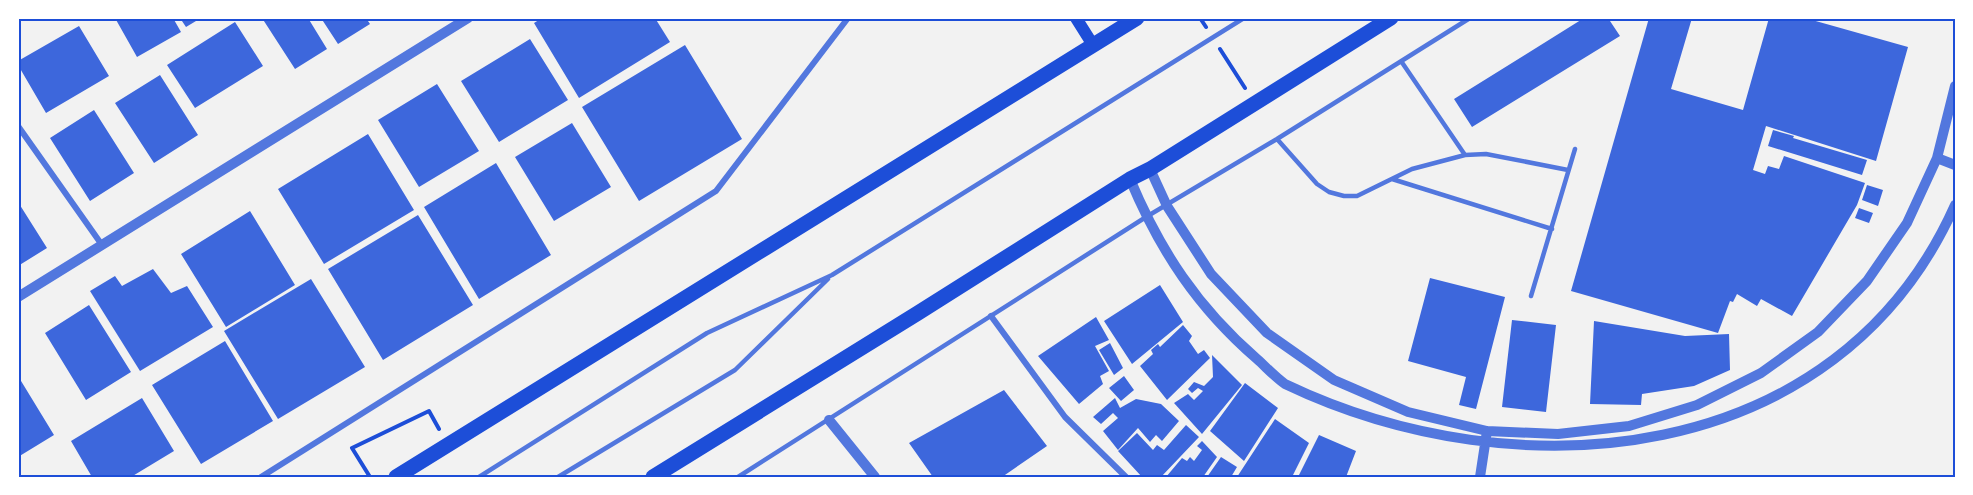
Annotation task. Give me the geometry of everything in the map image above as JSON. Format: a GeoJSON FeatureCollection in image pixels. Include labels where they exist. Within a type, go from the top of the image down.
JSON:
{"type":"FeatureCollection","features":[{"type":"Feature","properties":{"kind":"main road"},"geometry":{"type":"LineString","coordinates":[[1076,18],[1093,45]]}},
{"type":"Feature","properties":{"kind":"main road"},"geometry":{"type":"LineString","coordinates":[[396,477],[1137,18]]}},
{"type":"Feature","properties":{"kind":"main road"},"geometry":{"type":"LineString","coordinates":[[653,477],[1391,18]]}},
{"type":"Feature","properties":{"kind":"street"},"geometry":{"type":"LineString","coordinates":[[18,297],[468,18]]}},
{"type":"Feature","properties":{"kind":"street"},"geometry":{"type":"LineString","coordinates":[[261,477],[716,191],[848,18]]}},
{"type":"Feature","properties":{"kind":"street"},"geometry":{"type":"LineString","coordinates":[[1150,170],[1167,206],[1211,274],[1267,333],[1334,380],[1408,412],[1487,431],[1558,434],[1629,426],[1697,405],[1761,373],[1818,332],[1867,281],[1907,223],[1937,158],[1955,87]]}},
{"type":"Feature","properties":{"kind":"street"},"geometry":{"type":"LineString","coordinates":[[18,126],[102,245]]}},
{"type":"Feature","properties":{"kind":"street"},"geometry":{"type":"LineString","coordinates":[[1937,158],[1955,165]]}},
{"type":"Feature","properties":{"kind":"street"},"geometry":{"type":"LineString","coordinates":[[1130,179],[1146,217],[1183,280],[1229,335],[1283,383],[1336,416]]}},
{"type":"Feature","properties":{"kind":"street"},"geometry":{"type":"LineString","coordinates":[[1798,393],[1843,360],[1897,304],[1939,241],[1955,205]]}},
{"type":"Feature","properties":{"kind":"street"},"geometry":{"type":"LineString","coordinates":[[991,316],[1065,417],[1126,477]]}},
{"type":"Feature","properties":{"kind":"street"},"geometry":{"type":"LineString","coordinates":[[830,420],[875,477]]}},
{"type":"Feature","properties":{"kind":"street"},"geometry":{"type":"LineString","coordinates":[[1480,477],[1487,431]]}},
{"type":"Feature","properties":{"kind":"lane"},"geometry":{"type":"LineString","coordinates":[[479,477],[707,333],[832,275],[1244,18]]}},
{"type":"Feature","properties":{"kind":"lane"},"geometry":{"type":"LineString","coordinates":[[738,477],[1146,217],[1277,139],[1470,18]]}},
{"type":"Feature","properties":{"kind":"lane"},"geometry":{"type":"LineString","coordinates":[[1401,61],[1466,155]]}},
{"type":"Feature","properties":{"kind":"lane"},"geometry":{"type":"LineString","coordinates":[[1277,139],[1317,184],[1329,192],[1344,196],[1357,196],[1412,169],[1466,155],[1486,154],[1568,170]]}},
{"type":"Feature","properties":{"kind":"lane"},"geometry":{"type":"LineString","coordinates":[[1531,296],[1575,149]]}},
{"type":"Feature","properties":{"kind":"lane"},"geometry":{"type":"LineString","coordinates":[[1392,179],[1552,229]]}},
{"type":"Feature","properties":{"kind":"lane"},"geometry":{"type":"LineString","coordinates":[[558,477],[735,370],[832,275]]}},
{"type":"Feature","properties":{"kind":"path"},"geometry":{"type":"LineString","coordinates":[[1200,18],[1207,28]]}},
{"type":"Feature","properties":{"kind":"path"},"geometry":{"type":"LineString","coordinates":[[1219,48],[1251,98]]}},
{"type":"Feature","properties":{"kind":"path"},"geometry":{"type":"LineString","coordinates":[[370,477],[352,448],[429,411]]}},
{"type":"Feature","properties":{"kind":"building"},"geometry":{"type":"Polygon","coordinates":[[[115,18],[173,18],[181,32],[137,57],[115,18]]]}},
{"type":"Feature","properties":{"kind":"building"},"geometry":{"type":"Polygon","coordinates":[[[180,18],[201,18],[186,27],[180,18]]]}},
{"type":"Feature","properties":{"kind":"building"},"geometry":{"type":"Polygon","coordinates":[[[262,18],[308,18],[327,49],[295,69],[262,18]]]}},
{"type":"Feature","properties":{"kind":"building"},"geometry":{"type":"Polygon","coordinates":[[[321,18],[366,18],[370,24],[338,44],[321,18]]]}},
{"type":"Feature","properties":{"kind":"building"},"geometry":{"type":"Polygon","coordinates":[[[542,18],[655,18],[670,42],[579,98],[534,23],[542,18]]]}},
{"type":"Feature","properties":{"kind":"building"},"geometry":{"type":"Polygon","coordinates":[[[1584,18],[1608,18],[1620,36],[1472,127],[1454,99],[1584,18]]]}},
{"type":"Feature","properties":{"kind":"building"},"geometry":{"type":"Polygon","coordinates":[[[1649,18],[1692,18],[1671,89],[1743,110],[1769,18],[1805,18],[1908,47],[1876,161],[1766,126],[1753,170],[1765,174],[1768,166],[1779,169],[1784,156],[1865,183],[1857,205],[1792,316],[1761,299],[1757,306],[1737,294],[1733,302],[1730,301],[1718,333],[1571,291],[1649,18]]]}},
{"type":"Feature","properties":{"kind":"building"},"geometry":{"type":"Polygon","coordinates":[[[235,22],[263,66],[195,108],[167,65],[235,22]]]}},
{"type":"Feature","properties":{"kind":"building"},"geometry":{"type":"Polygon","coordinates":[[[79,26],[109,76],[46,113],[18,65],[18,61],[79,26]]]}},
{"type":"Feature","properties":{"kind":"building"},"geometry":{"type":"Polygon","coordinates":[[[530,39],[568,100],[499,142],[461,81],[530,39]]]}},
{"type":"Feature","properties":{"kind":"building"},"geometry":{"type":"Polygon","coordinates":[[[685,45],[742,139],[639,201],[582,107],[685,45]]]}},
{"type":"Feature","properties":{"kind":"building"},"geometry":{"type":"Polygon","coordinates":[[[160,75],[198,135],[154,163],[115,103],[160,75]]]}},
{"type":"Feature","properties":{"kind":"building"},"geometry":{"type":"Polygon","coordinates":[[[437,84],[479,151],[419,187],[378,120],[437,84]]]}},
{"type":"Feature","properties":{"kind":"building"},"geometry":{"type":"Polygon","coordinates":[[[94,110],[134,173],[90,201],[50,138],[94,110]]]}},
{"type":"Feature","properties":{"kind":"building"},"geometry":{"type":"Polygon","coordinates":[[[572,123],[611,187],[554,221],[515,157],[572,123]]]}},
{"type":"Feature","properties":{"kind":"building"},"geometry":{"type":"Polygon","coordinates":[[[1773,130],[1867,160],[1862,175],[1768,146],[1773,130]]]}},
{"type":"Feature","properties":{"kind":"building"},"geometry":{"type":"Polygon","coordinates":[[[368,134],[414,210],[324,264],[278,189],[368,134]]]}},
{"type":"Feature","properties":{"kind":"building"},"geometry":{"type":"Polygon","coordinates":[[[496,163],[551,255],[479,299],[424,207],[496,163]]]}},
{"type":"Feature","properties":{"kind":"building"},"geometry":{"type":"Polygon","coordinates":[[[1867,185],[1883,190],[1878,206],[1862,200],[1867,185]]]}},
{"type":"Feature","properties":{"kind":"building"},"geometry":{"type":"Polygon","coordinates":[[[18,202],[47,248],[18,266],[18,202]]]}},
{"type":"Feature","properties":{"kind":"building"},"geometry":{"type":"Polygon","coordinates":[[[1859,208],[1873,213],[1869,223],[1855,218],[1859,208]]]}},
{"type":"Feature","properties":{"kind":"building"},"geometry":{"type":"Polygon","coordinates":[[[250,211],[295,285],[226,327],[181,254],[250,211]]]}},
{"type":"Feature","properties":{"kind":"building"},"geometry":{"type":"Polygon","coordinates":[[[418,215],[473,305],[383,360],[328,269],[418,215]]]}},
{"type":"Feature","properties":{"kind":"building"},"geometry":{"type":"Polygon","coordinates":[[[153,269],[171,293],[187,286],[213,327],[140,371],[90,291],[115,276],[122,286],[153,269]]]}},
{"type":"Feature","properties":{"kind":"building"},"geometry":{"type":"Polygon","coordinates":[[[1430,278],[1505,297],[1476,409],[1459,405],[1466,377],[1408,361],[1430,278]]]}},
{"type":"Feature","properties":{"kind":"building"},"geometry":{"type":"Polygon","coordinates":[[[311,279],[365,367],[278,419],[224,331],[311,279]]]}},
{"type":"Feature","properties":{"kind":"building"},"geometry":{"type":"Polygon","coordinates":[[[1160,285],[1183,322],[1132,364],[1104,321],[1160,285]]]}},
{"type":"Feature","properties":{"kind":"building"},"geometry":{"type":"Polygon","coordinates":[[[89,305],[131,372],[86,400],[45,333],[89,305]]]}},
{"type":"Feature","properties":{"kind":"building"},"geometry":{"type":"Polygon","coordinates":[[[1096,317],[1109,340],[1095,346],[1109,371],[1100,376],[1103,384],[1079,404],[1038,356],[1096,317]]]}},
{"type":"Feature","properties":{"kind":"building"},"geometry":{"type":"Polygon","coordinates":[[[1512,320],[1556,325],[1546,412],[1502,407],[1512,320]]]}},
{"type":"Feature","properties":{"kind":"building"},"geometry":{"type":"Polygon","coordinates":[[[1594,321],[1685,336],[1729,334],[1730,370],[1694,386],[1642,394],[1641,405],[1590,404],[1594,321]]]}},
{"type":"Feature","properties":{"kind":"building"},"geometry":{"type":"Polygon","coordinates":[[[1183,325],[1192,336],[1189,341],[1198,354],[1204,350],[1210,358],[1167,400],[1140,366],[1153,354],[1151,350],[1158,344],[1160,347],[1183,325]]]}},
{"type":"Feature","properties":{"kind":"building"},"geometry":{"type":"Polygon","coordinates":[[[225,341],[273,421],[201,464],[152,385],[225,341]]]}},
{"type":"Feature","properties":{"kind":"building"},"geometry":{"type":"Polygon","coordinates":[[[1110,343],[1123,368],[1114,375],[1099,350],[1110,343]]]}},
{"type":"Feature","properties":{"kind":"building"},"geometry":{"type":"Polygon","coordinates":[[[1212,355],[1242,385],[1202,434],[1174,403],[1188,394],[1194,400],[1203,391],[1198,388],[1192,393],[1188,389],[1194,382],[1204,386],[1213,377],[1212,355]]]}},
{"type":"Feature","properties":{"kind":"building"},"geometry":{"type":"Polygon","coordinates":[[[18,376],[54,435],[18,457],[18,376]]]}},
{"type":"Feature","properties":{"kind":"building"},"geometry":{"type":"Polygon","coordinates":[[[1124,376],[1134,390],[1121,401],[1109,388],[1124,376]]]}},
{"type":"Feature","properties":{"kind":"building"},"geometry":{"type":"Polygon","coordinates":[[[1245,383],[1278,408],[1244,461],[1210,431],[1245,383]]]}},
{"type":"Feature","properties":{"kind":"building"},"geometry":{"type":"Polygon","coordinates":[[[1004,390],[1047,446],[1002,477],[933,477],[909,443],[1004,390]]]}},
{"type":"Feature","properties":{"kind":"building"},"geometry":{"type":"Polygon","coordinates":[[[142,398],[174,451],[131,477],[92,477],[71,441],[142,398]]]}},
{"type":"Feature","properties":{"kind":"building"},"geometry":{"type":"Polygon","coordinates":[[[1115,398],[1120,408],[1136,399],[1161,404],[1179,421],[1162,441],[1156,435],[1150,442],[1138,428],[1118,450],[1103,431],[1118,418],[1113,413],[1101,424],[1093,417],[1115,398]]]}},
{"type":"Feature","properties":{"kind":"building"},"geometry":{"type":"Polygon","coordinates":[[[1275,419],[1309,443],[1292,477],[1237,477],[1275,419]]]}},
{"type":"Feature","properties":{"kind":"building"},"geometry":{"type":"Polygon","coordinates":[[[1186,425],[1199,437],[1161,477],[1142,477],[1118,451],[1137,433],[1153,450],[1157,445],[1164,450],[1186,425]]]}},
{"type":"Feature","properties":{"kind":"building"},"geometry":{"type":"Polygon","coordinates":[[[1319,435],[1356,451],[1346,477],[1298,477],[1319,435]]]}},
{"type":"Feature","properties":{"kind":"building"},"geometry":{"type":"Polygon","coordinates":[[[1202,441],[1217,457],[1203,477],[1166,477],[1182,458],[1187,461],[1190,457],[1194,461],[1202,450],[1197,446],[1202,441]]]}},
{"type":"Feature","properties":{"kind":"building"},"geometry":{"type":"Polygon","coordinates":[[[1221,457],[1237,467],[1231,477],[1207,477],[1221,457]]]}}]}
